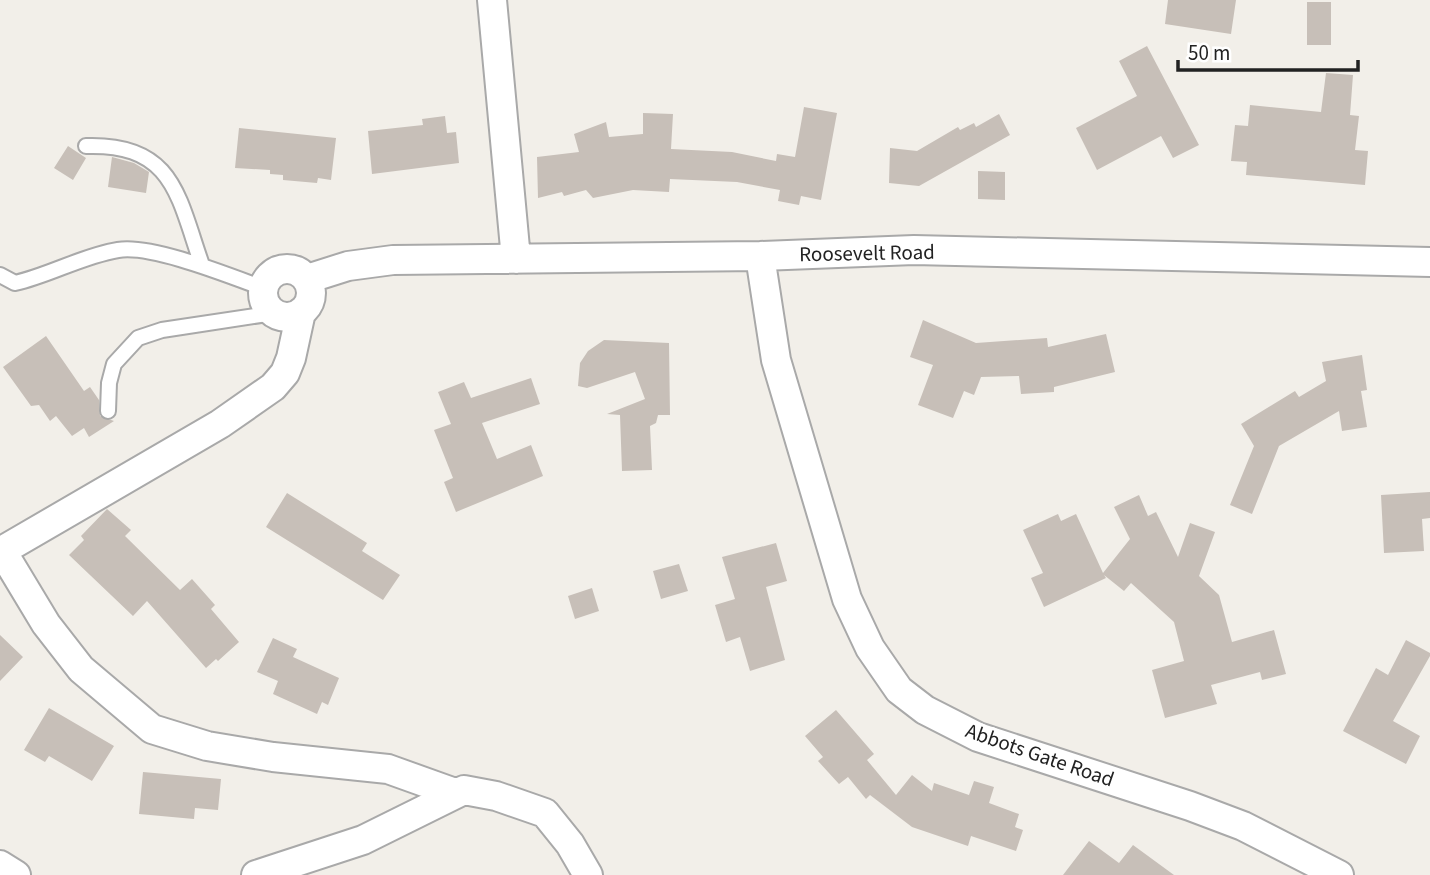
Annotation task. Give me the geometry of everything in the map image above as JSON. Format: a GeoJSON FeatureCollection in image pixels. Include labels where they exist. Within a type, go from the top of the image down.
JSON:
{"type":"FeatureCollection","features":[{"type":"Feature","properties":{"kind":"street"},"geometry":{"type":"LineString","coordinates":[[492,0],[516,259]]}},
{"type":"Feature","properties":{"kind":"street","name":"Roosevelt Road"},"geometry":{"type":"LineString","coordinates":[[307,279],[348,266],[393,260],[760,256],[914,250],[1430,262]]}},
{"type":"Feature","properties":{"kind":"street","name":"Abbots Gate Road"},"geometry":{"type":"LineString","coordinates":[[760,256],[776,360],[847,599],[870,648],[899,690],[925,710],[978,737],[1190,806],[1243,827],[1339,875]]}},
{"type":"Feature","properties":{"kind":"street"},"geometry":{"type":"LineString","coordinates":[[279,305],[311,297],[307,279],[300,272],[282,269],[273,272],[279,305],[291,358],[285,373],[273,387],[220,424],[1,551],[46,624],[81,669],[152,729],[207,746],[273,757],[388,769],[455,793]]}},
{"type":"Feature","properties":{"kind":"street"},"geometry":{"type":"LineString","coordinates":[[256,875],[363,840],[455,793],[474,791],[545,813],[570,844],[588,875]]}},
{"type":"Feature","properties":{"kind":"street"},"geometry":{"type":"LineString","coordinates":[[0,865],[16,875]]}},
{"type":"Feature","properties":{"kind":"lane"},"geometry":{"type":"LineString","coordinates":[[86,146],[135,152],[162,168],[178,197],[202,265]]}},
{"type":"Feature","properties":{"kind":"lane"},"geometry":{"type":"LineString","coordinates":[[0,275],[15,283],[120,249],[146,251],[202,265],[279,305]]}},
{"type":"Feature","properties":{"kind":"lane"},"geometry":{"type":"LineString","coordinates":[[108,411],[109,383],[114,364],[138,338],[162,330],[279,305]]}},
{"type":"Feature","properties":{"kind":"building"},"geometry":{"type":"Polygon","coordinates":[[[1168,0],[1236,0],[1231,34],[1165,24],[1168,0]]]}},
{"type":"Feature","properties":{"kind":"building"},"geometry":{"type":"Polygon","coordinates":[[[1307,2],[1331,2],[1331,45],[1307,45],[1307,2]]]}},
{"type":"Feature","properties":{"kind":"building"},"geometry":{"type":"Polygon","coordinates":[[[1147,46],[1199,145],[1173,158],[1161,136],[1097,170],[1076,128],[1137,96],[1119,61],[1147,46]]]}},
{"type":"Feature","properties":{"kind":"building"},"geometry":{"type":"Polygon","coordinates":[[[1326,73],[1353,75],[1350,115],[1359,116],[1355,150],[1368,151],[1365,185],[1246,175],[1247,162],[1231,161],[1235,125],[1248,126],[1250,105],[1321,112],[1326,73]]]}},
{"type":"Feature","properties":{"kind":"building"},"geometry":{"type":"Polygon","coordinates":[[[804,107],[837,113],[821,200],[801,196],[799,205],[778,201],[780,190],[737,182],[670,179],[669,192],[633,190],[593,198],[586,190],[564,196],[562,192],[538,198],[537,157],[579,152],[574,134],[606,122],[609,137],[643,134],[643,113],[673,114],[671,149],[732,152],[776,161],[777,154],[795,157],[804,107]]]}},
{"type":"Feature","properties":{"kind":"building"},"geometry":{"type":"Polygon","coordinates":[[[999,114],[1010,135],[919,186],[889,183],[890,148],[917,151],[958,127],[960,130],[974,123],[976,127],[999,114]]]}},
{"type":"Feature","properties":{"kind":"building"},"geometry":{"type":"Polygon","coordinates":[[[445,116],[447,133],[456,132],[459,163],[372,174],[368,131],[423,125],[422,119],[445,116]]]}},
{"type":"Feature","properties":{"kind":"building"},"geometry":{"type":"Polygon","coordinates":[[[239,128],[336,138],[331,180],[318,178],[317,183],[283,180],[283,175],[270,174],[270,170],[235,168],[239,128]]]}},
{"type":"Feature","properties":{"kind":"building"},"geometry":{"type":"Polygon","coordinates":[[[68,146],[86,158],[73,180],[54,168],[68,146]]]}},
{"type":"Feature","properties":{"kind":"building"},"geometry":{"type":"Polygon","coordinates":[[[112,157],[134,163],[149,172],[146,193],[108,187],[112,157]]]}},
{"type":"Feature","properties":{"kind":"building"},"geometry":{"type":"Polygon","coordinates":[[[978,171],[1005,172],[1005,200],[978,199],[978,171]]]}},
{"type":"Feature","properties":{"kind":"building"},"geometry":{"type":"Polygon","coordinates":[[[923,320],[976,343],[1047,338],[1048,347],[1106,334],[1115,372],[1054,387],[1054,392],[1021,394],[1019,376],[981,377],[974,395],[964,391],[953,418],[918,405],[933,365],[910,357],[923,320]]]}},
{"type":"Feature","properties":{"kind":"building"},"geometry":{"type":"Polygon","coordinates":[[[46,336],[84,391],[90,387],[99,400],[100,416],[114,421],[89,437],[84,428],[72,436],[56,416],[50,421],[39,405],[31,406],[3,367],[46,336]]]}},
{"type":"Feature","properties":{"kind":"building"},"geometry":{"type":"Polygon","coordinates":[[[604,340],[669,343],[670,415],[658,415],[656,423],[650,426],[652,470],[622,471],[620,415],[607,414],[645,399],[635,372],[587,388],[578,386],[580,363],[588,351],[604,340]]]}},
{"type":"Feature","properties":{"kind":"building"},"geometry":{"type":"Polygon","coordinates":[[[1362,355],[1367,390],[1361,391],[1367,427],[1342,431],[1339,411],[1279,446],[1252,514],[1230,505],[1254,446],[1241,424],[1295,391],[1299,397],[1326,381],[1322,362],[1362,355]]]}},
{"type":"Feature","properties":{"kind":"building"},"geometry":{"type":"Polygon","coordinates":[[[531,378],[540,404],[482,423],[497,459],[531,445],[543,476],[456,512],[444,482],[453,478],[434,430],[451,424],[438,392],[464,382],[471,398],[531,378]]]}},
{"type":"Feature","properties":{"kind":"building"},"geometry":{"type":"Polygon","coordinates":[[[1430,492],[1430,518],[1422,519],[1424,551],[1384,553],[1381,495],[1430,492]]]}},
{"type":"Feature","properties":{"kind":"building"},"geometry":{"type":"Polygon","coordinates":[[[287,493],[367,543],[362,551],[400,575],[383,600],[266,527],[287,493]]]}},
{"type":"Feature","properties":{"kind":"building"},"geometry":{"type":"Polygon","coordinates":[[[1139,495],[1148,516],[1156,512],[1178,557],[1190,523],[1215,532],[1199,576],[1219,595],[1232,642],[1274,630],[1286,674],[1262,680],[1260,672],[1211,685],[1217,704],[1165,718],[1152,670],[1184,661],[1174,622],[1131,583],[1124,591],[1104,575],[1106,578],[1044,607],[1031,578],[1043,573],[1023,530],[1058,514],[1061,521],[1076,514],[1103,573],[1130,539],[1114,507],[1139,495]]]}},
{"type":"Feature","properties":{"kind":"building"},"geometry":{"type":"Polygon","coordinates":[[[107,509],[131,530],[125,536],[180,590],[192,579],[215,605],[211,609],[239,642],[218,661],[216,659],[206,668],[147,601],[133,616],[69,555],[84,540],[81,536],[107,509]]]}},
{"type":"Feature","properties":{"kind":"building"},"geometry":{"type":"Polygon","coordinates":[[[776,543],[787,581],[766,587],[785,660],[750,671],[740,637],[726,642],[715,605],[735,599],[722,557],[776,543]]]}},
{"type":"Feature","properties":{"kind":"building"},"geometry":{"type":"Polygon","coordinates":[[[679,564],[688,591],[661,599],[653,571],[679,564]]]}},
{"type":"Feature","properties":{"kind":"building"},"geometry":{"type":"Polygon","coordinates":[[[592,588],[599,611],[575,619],[568,596],[592,588]]]}},
{"type":"Feature","properties":{"kind":"building"},"geometry":{"type":"Polygon","coordinates":[[[0,635],[23,657],[0,681],[0,635]]]}},
{"type":"Feature","properties":{"kind":"building"},"geometry":{"type":"Polygon","coordinates":[[[273,638],[297,649],[293,657],[339,678],[328,705],[322,702],[317,714],[273,694],[278,681],[257,672],[273,638]]]}},
{"type":"Feature","properties":{"kind":"building"},"geometry":{"type":"Polygon","coordinates":[[[1406,640],[1430,653],[1430,656],[1393,721],[1420,736],[1406,764],[1343,731],[1376,668],[1388,675],[1406,640]]]}},
{"type":"Feature","properties":{"kind":"building"},"geometry":{"type":"Polygon","coordinates":[[[49,708],[114,746],[92,781],[49,756],[45,762],[24,750],[49,708]]]}},
{"type":"Feature","properties":{"kind":"building"},"geometry":{"type":"Polygon","coordinates":[[[836,710],[874,754],[867,760],[896,795],[912,775],[932,791],[934,783],[969,795],[974,781],[994,787],[989,803],[1019,814],[1015,827],[1023,830],[1016,851],[971,836],[968,846],[912,827],[870,795],[866,799],[848,777],[839,784],[818,761],[823,757],[805,736],[836,710]]]}},
{"type":"Feature","properties":{"kind":"building"},"geometry":{"type":"Polygon","coordinates":[[[143,772],[221,779],[218,810],[195,808],[194,819],[139,814],[143,772]]]}},
{"type":"Feature","properties":{"kind":"building"},"geometry":{"type":"Polygon","coordinates":[[[1089,841],[1119,863],[1133,845],[1174,875],[1063,875],[1089,841]]]}}]}
